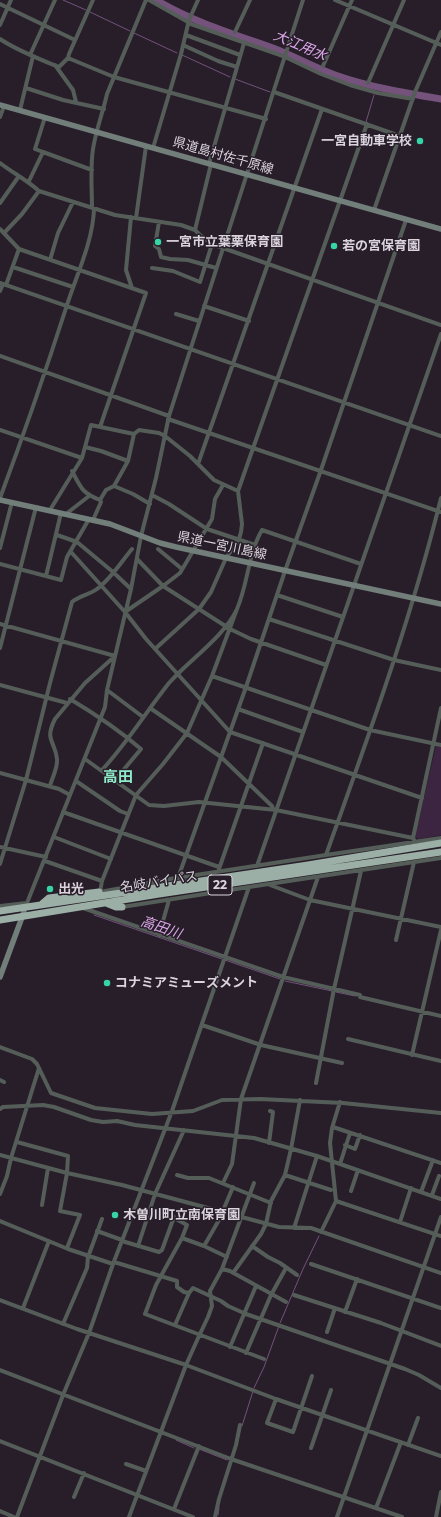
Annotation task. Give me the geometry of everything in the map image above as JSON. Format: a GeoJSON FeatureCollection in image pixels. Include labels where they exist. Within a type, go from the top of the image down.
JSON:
{"type":"FeatureCollection","features":[{"type":"Feature","properties":{"kind":"highway","name":"名岐バイパス"},"geometry":{"type":"LineString","coordinates":[[0,920],[42,904],[308,865],[441,843]]}},
{"type":"Feature","properties":{"kind":"highway","name":"名岐バイパス"},"geometry":{"type":"LineString","coordinates":[[0,911],[81,907],[441,852]]}},
{"type":"Feature","properties":{"kind":"highway","name":"22"},"geometry":{"type":"LineString","coordinates":[[42,904],[49,898],[100,892]]}},
{"type":"Feature","properties":{"kind":"highway","name":"22"},"geometry":{"type":"LineString","coordinates":[[106,903],[113,906],[122,907]]}},
{"type":"Feature","properties":{"kind":"main road","name":"県道島村佐千原線"},"geometry":{"type":"LineString","coordinates":[[2,105],[441,229]]}},
{"type":"Feature","properties":{"kind":"main road","name":"県道一宮川島線"},"geometry":{"type":"LineString","coordinates":[[0,499],[117,526],[160,543],[192,551],[441,604]]}},
{"type":"Feature","properties":{"kind":"main road"},"geometry":{"type":"LineString","coordinates":[[0,977],[24,910]]}},
{"type":"Feature","properties":{"kind":"street"},"geometry":{"type":"LineString","coordinates":[[0,25],[11,0]]}},
{"type":"Feature","properties":{"kind":"street"},"geometry":{"type":"LineString","coordinates":[[20,110],[26,88],[31,56],[55,0]]}},
{"type":"Feature","properties":{"kind":"street"},"geometry":{"type":"LineString","coordinates":[[0,39],[31,56],[59,66],[68,58],[93,0]]}},
{"type":"Feature","properties":{"kind":"street"},"geometry":{"type":"LineString","coordinates":[[0,499],[46,372],[94,222],[92,170],[96,132],[104,109],[106,94],[146,0]]}},
{"type":"Feature","properties":{"kind":"street"},"geometry":{"type":"LineString","coordinates":[[149,0],[189,20],[244,43],[286,54],[321,74],[350,85],[378,93],[414,96]]}},
{"type":"Feature","properties":{"kind":"street"},"geometry":{"type":"LineString","coordinates":[[132,288],[126,270],[134,217],[150,147],[170,93],[189,20],[198,0]]}},
{"type":"Feature","properties":{"kind":"street"},"geometry":{"type":"LineString","coordinates":[[235,32],[250,0]]}},
{"type":"Feature","properties":{"kind":"street"},"geometry":{"type":"LineString","coordinates":[[0,906],[24,910],[105,707],[107,690],[131,589],[141,536],[150,504],[168,417],[266,119],[303,0]]}},
{"type":"Feature","properties":{"kind":"street"},"geometry":{"type":"LineString","coordinates":[[335,0],[439,44]]}},
{"type":"Feature","properties":{"kind":"street"},"geometry":{"type":"LineString","coordinates":[[323,66],[352,0]]}},
{"type":"Feature","properties":{"kind":"street"},"geometry":{"type":"LineString","coordinates":[[368,82],[404,0]]}},
{"type":"Feature","properties":{"kind":"street"},"geometry":{"type":"LineString","coordinates":[[0,4],[75,40]]}},
{"type":"Feature","properties":{"kind":"street"},"geometry":{"type":"LineString","coordinates":[[374,210],[414,96],[439,44],[441,32]]}},
{"type":"Feature","properties":{"kind":"street"},"geometry":{"type":"LineString","coordinates":[[186,34],[240,55]]}},
{"type":"Feature","properties":{"kind":"street"},"geometry":{"type":"LineString","coordinates":[[195,230],[210,164],[244,43]]}},
{"type":"Feature","properties":{"kind":"street"},"geometry":{"type":"LineString","coordinates":[[183,45],[218,61],[237,67]]}},
{"type":"Feature","properties":{"kind":"street"},"geometry":{"type":"LineString","coordinates":[[68,58],[114,77],[266,119]]}},
{"type":"Feature","properties":{"kind":"street"},"geometry":{"type":"LineString","coordinates":[[55,65],[73,90],[76,102]]}},
{"type":"Feature","properties":{"kind":"street"},"geometry":{"type":"LineString","coordinates":[[26,88],[63,100],[104,109]]}},
{"type":"Feature","properties":{"kind":"street"},"geometry":{"type":"LineString","coordinates":[[274,92],[400,136]]}},
{"type":"Feature","properties":{"kind":"street"},"geometry":{"type":"LineString","coordinates":[[0,117],[2,105]]}},
{"type":"Feature","properties":{"kind":"street"},"geometry":{"type":"LineString","coordinates":[[198,464],[322,109]]}},
{"type":"Feature","properties":{"kind":"street"},"geometry":{"type":"LineString","coordinates":[[45,117],[35,149],[92,170]]}},
{"type":"Feature","properties":{"kind":"street"},"geometry":{"type":"LineString","coordinates":[[155,649],[199,609],[211,592],[226,558],[238,539],[242,524],[238,491],[313,280],[339,200],[367,124]]}},
{"type":"Feature","properties":{"kind":"street"},"geometry":{"type":"LineString","coordinates":[[29,182],[43,152]]}},
{"type":"Feature","properties":{"kind":"street"},"geometry":{"type":"LineString","coordinates":[[0,163],[29,182],[39,191],[115,215],[181,225],[195,230],[212,244],[441,325]]}},
{"type":"Feature","properties":{"kind":"street"},"geometry":{"type":"LineString","coordinates":[[0,203],[19,176]]}},
{"type":"Feature","properties":{"kind":"street"},"geometry":{"type":"LineString","coordinates":[[4,233],[22,214],[39,191]]}},
{"type":"Feature","properties":{"kind":"street"},"geometry":{"type":"LineString","coordinates":[[50,260],[58,234],[73,202]]}},
{"type":"Feature","properties":{"kind":"street"},"geometry":{"type":"LineString","coordinates":[[178,878],[246,687],[406,220]]}},
{"type":"Feature","properties":{"kind":"street"},"geometry":{"type":"LineString","coordinates":[[159,222],[155,246],[159,249],[161,257],[188,260],[216,268]]}},
{"type":"Feature","properties":{"kind":"street"},"geometry":{"type":"LineString","coordinates":[[0,229],[19,249],[146,293],[100,427]]}},
{"type":"Feature","properties":{"kind":"street"},"geometry":{"type":"LineString","coordinates":[[152,268],[173,271],[200,282],[212,244]]}},
{"type":"Feature","properties":{"kind":"street"},"geometry":{"type":"LineString","coordinates":[[0,291],[13,267],[19,249]]}},
{"type":"Feature","properties":{"kind":"street"},"geometry":{"type":"LineString","coordinates":[[13,267],[73,287]]}},
{"type":"Feature","properties":{"kind":"street"},"geometry":{"type":"LineString","coordinates":[[3,284],[441,436]]}},
{"type":"Feature","properties":{"kind":"street"},"geometry":{"type":"LineString","coordinates":[[204,306],[249,321]]}},
{"type":"Feature","properties":{"kind":"street"},"geometry":{"type":"LineString","coordinates":[[176,314],[199,321]]}},
{"type":"Feature","properties":{"kind":"street"},"geometry":{"type":"LineString","coordinates":[[257,866],[275,809],[296,755],[326,665],[336,641],[353,586],[387,493],[441,334]]}},
{"type":"Feature","properties":{"kind":"street"},"geometry":{"type":"LineString","coordinates":[[0,356],[111,395],[253,448],[321,470],[439,512]]}},
{"type":"Feature","properties":{"kind":"street"},"geometry":{"type":"LineString","coordinates":[[50,510],[82,458],[91,425],[134,434]]}},
{"type":"Feature","properties":{"kind":"street"},"geometry":{"type":"LineString","coordinates":[[0,430],[82,458]]}},
{"type":"Feature","properties":{"kind":"street"},"geometry":{"type":"LineString","coordinates":[[0,564],[61,580],[68,557],[91,520],[101,502],[100,500],[106,490],[114,486],[128,461],[134,434],[139,430],[159,433],[165,436],[179,446],[214,480],[238,491]]}},
{"type":"Feature","properties":{"kind":"street"},"geometry":{"type":"LineString","coordinates":[[84,447],[108,453],[128,461]]}},
{"type":"Feature","properties":{"kind":"street"},"geometry":{"type":"LineString","coordinates":[[72,472],[88,496],[100,500]]}},
{"type":"Feature","properties":{"kind":"street"},"geometry":{"type":"LineString","coordinates":[[125,612],[164,586],[180,573],[192,551],[208,529],[212,519],[215,499],[223,485]]}},
{"type":"Feature","properties":{"kind":"street"},"geometry":{"type":"LineString","coordinates":[[114,486],[133,494],[150,504]]}},
{"type":"Feature","properties":{"kind":"street"},"geometry":{"type":"LineString","coordinates":[[152,495],[208,529],[255,545]]}},
{"type":"Feature","properties":{"kind":"street"},"geometry":{"type":"LineString","coordinates":[[46,576],[64,514],[88,496]]}},
{"type":"Feature","properties":{"kind":"street"},"geometry":{"type":"LineString","coordinates":[[326,855],[414,599],[439,512],[441,498]]}},
{"type":"Feature","properties":{"kind":"street"},"geometry":{"type":"LineString","coordinates":[[0,548],[12,502]]}},
{"type":"Feature","properties":{"kind":"street"},"geometry":{"type":"LineString","coordinates":[[0,648],[36,507]]}},
{"type":"Feature","properties":{"kind":"street"},"geometry":{"type":"LineString","coordinates":[[361,564],[262,530],[255,545],[230,629],[202,700],[187,733],[136,795],[102,881],[100,892],[171,880],[219,869],[257,866],[414,840],[441,838]]}},
{"type":"Feature","properties":{"kind":"street"},"geometry":{"type":"LineString","coordinates":[[57,535],[77,542],[131,589]]}},
{"type":"Feature","properties":{"kind":"street"},"geometry":{"type":"LineString","coordinates":[[0,864],[2,847],[26,780],[72,602],[77,598],[96,590],[132,549]]}},
{"type":"Feature","properties":{"kind":"street"},"geometry":{"type":"LineString","coordinates":[[158,549],[182,569]]}},
{"type":"Feature","properties":{"kind":"street"},"geometry":{"type":"LineString","coordinates":[[71,552],[125,612],[155,649],[230,732],[422,798]]}},
{"type":"Feature","properties":{"kind":"street"},"geometry":{"type":"LineString","coordinates":[[137,559],[164,586],[230,629],[261,642],[326,665]]}},
{"type":"Feature","properties":{"kind":"street"},"geometry":{"type":"LineString","coordinates":[[277,595],[343,617]]}},
{"type":"Feature","properties":{"kind":"street"},"geometry":{"type":"LineString","coordinates":[[102,770],[129,738],[143,717],[178,673],[225,626],[237,609]]}},
{"type":"Feature","properties":{"kind":"street"},"geometry":{"type":"LineString","coordinates":[[269,619],[394,660],[441,670]]}},
{"type":"Feature","properties":{"kind":"street"},"geometry":{"type":"LineString","coordinates":[[0,624],[115,656]]}},
{"type":"Feature","properties":{"kind":"street"},"geometry":{"type":"LineString","coordinates":[[50,786],[57,758],[50,738],[55,719],[70,699],[85,683],[115,656]]}},
{"type":"Feature","properties":{"kind":"street"},"geometry":{"type":"LineString","coordinates":[[212,676],[370,730],[441,745]]}},
{"type":"Feature","properties":{"kind":"street"},"geometry":{"type":"LineString","coordinates":[[0,685],[67,703]]}},
{"type":"Feature","properties":{"kind":"street"},"geometry":{"type":"LineString","coordinates":[[107,690],[143,717]]}},
{"type":"Feature","properties":{"kind":"street"},"geometry":{"type":"LineString","coordinates":[[70,699],[101,718],[129,738],[141,749],[115,780]]}},
{"type":"Feature","properties":{"kind":"street"},"geometry":{"type":"LineString","coordinates":[[150,708],[221,757],[275,809]]}},
{"type":"Feature","properties":{"kind":"street"},"geometry":{"type":"LineString","coordinates":[[414,840],[441,708]]}},
{"type":"Feature","properties":{"kind":"street"},"geometry":{"type":"LineString","coordinates":[[238,709],[303,732]]}},
{"type":"Feature","properties":{"kind":"street"},"geometry":{"type":"LineString","coordinates":[[219,869],[263,743]]}},
{"type":"Feature","properties":{"kind":"street"},"geometry":{"type":"LineString","coordinates":[[85,758],[149,805],[164,806],[205,802],[275,809],[414,840]]}},
{"type":"Feature","properties":{"kind":"street"},"geometry":{"type":"LineString","coordinates":[[0,773],[50,786],[70,795]]}},
{"type":"Feature","properties":{"kind":"street"},"geometry":{"type":"LineString","coordinates":[[76,781],[128,814]]}},
{"type":"Feature","properties":{"kind":"street"},"geometry":{"type":"LineString","coordinates":[[63,812],[185,855],[219,869]]}},
{"type":"Feature","properties":{"kind":"street"},"geometry":{"type":"LineString","coordinates":[[54,837],[111,859]]}},
{"type":"Feature","properties":{"kind":"street"},"geometry":{"type":"LineString","coordinates":[[2,847],[45,859],[102,881]]}},
{"type":"Feature","properties":{"kind":"street"},"geometry":{"type":"LineString","coordinates":[[122,907],[441,858]]}},
{"type":"Feature","properties":{"kind":"street"},"geometry":{"type":"LineString","coordinates":[[396,940],[414,862]]}},
{"type":"Feature","properties":{"kind":"street"},"geometry":{"type":"LineString","coordinates":[[316,1083],[334,989],[361,871]]}},
{"type":"Feature","properties":{"kind":"street"},"geometry":{"type":"LineString","coordinates":[[223,1183],[232,1164],[241,1099],[261,1045],[318,877]]}},
{"type":"Feature","properties":{"kind":"street"},"geometry":{"type":"LineString","coordinates":[[270,885],[310,900],[441,927]]}},
{"type":"Feature","properties":{"kind":"street"},"geometry":{"type":"LineString","coordinates":[[17,1517],[63,1395],[89,1333],[122,1240],[171,1113],[249,887]]}},
{"type":"Feature","properties":{"kind":"street"},"geometry":{"type":"LineString","coordinates":[[159,935],[169,900]]}},
{"type":"Feature","properties":{"kind":"street"},"geometry":{"type":"LineString","coordinates":[[81,907],[283,978],[334,989],[441,1016]]}},
{"type":"Feature","properties":{"kind":"street"},"geometry":{"type":"LineString","coordinates":[[412,1054],[441,930]]}},
{"type":"Feature","properties":{"kind":"street"},"geometry":{"type":"LineString","coordinates":[[202,1025],[261,1045],[342,1063]]}},
{"type":"Feature","properties":{"kind":"street"},"geometry":{"type":"LineString","coordinates":[[348,1040],[441,1061]]}},
{"type":"Feature","properties":{"kind":"street"},"geometry":{"type":"LineString","coordinates":[[0,1047],[32,1058],[37,1064],[48,1089],[54,1095],[95,1108],[152,1114],[171,1113],[193,1111],[222,1100],[241,1099],[340,1102],[441,1113]]}},
{"type":"Feature","properties":{"kind":"street"},"geometry":{"type":"LineString","coordinates":[[0,1194],[7,1176],[11,1158],[39,1068]]}},
{"type":"Feature","properties":{"kind":"street"},"geometry":{"type":"LineString","coordinates":[[233,1273],[261,1234],[266,1224],[271,1203],[285,1174],[300,1100]]}},
{"type":"Feature","properties":{"kind":"street"},"geometry":{"type":"LineString","coordinates":[[321,1232],[336,1201],[330,1143],[340,1102]]}},
{"type":"Feature","properties":{"kind":"street"},"geometry":{"type":"LineString","coordinates":[[1,1108],[43,1105],[54,1107],[91,1120],[103,1122],[117,1121],[165,1129],[254,1138],[317,1156],[441,1199]]}},
{"type":"Feature","properties":{"kind":"street"},"geometry":{"type":"LineString","coordinates":[[270,1111],[273,1112],[270,1143]]}},
{"type":"Feature","properties":{"kind":"street"},"geometry":{"type":"LineString","coordinates":[[333,1127],[441,1163]]}},
{"type":"Feature","properties":{"kind":"street"},"geometry":{"type":"LineString","coordinates":[[138,1246],[155,1194],[184,1130]]}},
{"type":"Feature","properties":{"kind":"street"},"geometry":{"type":"LineString","coordinates":[[340,1164],[350,1133]]}},
{"type":"Feature","properties":{"kind":"street"},"geometry":{"type":"LineString","coordinates":[[345,1145],[355,1149],[360,1136]]}},
{"type":"Feature","properties":{"kind":"street"},"geometry":{"type":"LineString","coordinates":[[17,1142],[68,1156],[67,1173],[60,1211],[80,1215],[67,1248]]}},
{"type":"Feature","properties":{"kind":"street"},"geometry":{"type":"LineString","coordinates":[[0,1155],[222,1211],[266,1224],[279,1227],[303,1227],[441,1273]]}},
{"type":"Feature","properties":{"kind":"street"},"geometry":{"type":"LineString","coordinates":[[294,1228],[317,1156]]}},
{"type":"Feature","properties":{"kind":"street"},"geometry":{"type":"LineString","coordinates":[[421,1192],[433,1160]]}},
{"type":"Feature","properties":{"kind":"street"},"geometry":{"type":"LineString","coordinates":[[42,1205],[48,1168]]}},
{"type":"Feature","properties":{"kind":"street"},"geometry":{"type":"LineString","coordinates":[[351,1191],[358,1170]]}},
{"type":"Feature","properties":{"kind":"street"},"geometry":{"type":"LineString","coordinates":[[285,1174],[331,1190]]}},
{"type":"Feature","properties":{"kind":"street"},"geometry":{"type":"LineString","coordinates":[[177,1175],[188,1178],[209,1178],[271,1203]]}},
{"type":"Feature","properties":{"kind":"street"},"geometry":{"type":"LineString","coordinates":[[432,1195],[439,1176]]}},
{"type":"Feature","properties":{"kind":"street"},"geometry":{"type":"LineString","coordinates":[[129,1517],[160,1432],[212,1306],[210,1291],[227,1257],[254,1183]]}},
{"type":"Feature","properties":{"kind":"street"},"geometry":{"type":"LineString","coordinates":[[204,1246],[219,1220],[233,1187]]}},
{"type":"Feature","properties":{"kind":"street"},"geometry":{"type":"LineString","coordinates":[[400,1222],[411,1188]]}},
{"type":"Feature","properties":{"kind":"street"},"geometry":{"type":"LineString","coordinates":[[336,1201],[441,1236]]}},
{"type":"Feature","properties":{"kind":"street"},"geometry":{"type":"LineString","coordinates":[[151,1209],[174,1217],[187,1225],[182,1238],[161,1276],[145,1314],[199,1336],[264,1359]]}},
{"type":"Feature","properties":{"kind":"street"},"geometry":{"type":"LineString","coordinates":[[97,1231],[159,1252],[162,1250],[174,1217]]}},
{"type":"Feature","properties":{"kind":"street"},"geometry":{"type":"LineString","coordinates":[[337,1517],[441,1217]]}},
{"type":"Feature","properties":{"kind":"street"},"geometry":{"type":"LineString","coordinates":[[63,1324],[87,1268],[88,1257],[102,1219]]}},
{"type":"Feature","properties":{"kind":"street"},"geometry":{"type":"LineString","coordinates":[[0,1221],[88,1257],[177,1281],[177,1287],[184,1292],[189,1293]]}},
{"type":"Feature","properties":{"kind":"street"},"geometry":{"type":"LineString","coordinates":[[182,1238],[227,1257]]}},
{"type":"Feature","properties":{"kind":"street"},"geometry":{"type":"LineString","coordinates":[[23,1308],[49,1241]]}},
{"type":"Feature","properties":{"kind":"street"},"geometry":{"type":"LineString","coordinates":[[252,1246],[297,1275]]}},
{"type":"Feature","properties":{"kind":"street"},"geometry":{"type":"LineString","coordinates":[[311,1264],[441,1308]]}},
{"type":"Feature","properties":{"kind":"street"},"geometry":{"type":"LineString","coordinates":[[246,1353],[271,1295],[286,1268]]}},
{"type":"Feature","properties":{"kind":"street"},"geometry":{"type":"LineString","coordinates":[[222,1269],[233,1273],[286,1302]]}},
{"type":"Feature","properties":{"kind":"street"},"geometry":{"type":"LineString","coordinates":[[345,1312],[357,1279]]}},
{"type":"Feature","properties":{"kind":"street"},"geometry":{"type":"LineString","coordinates":[[230,1346],[256,1286]]}},
{"type":"Feature","properties":{"kind":"street"},"geometry":{"type":"LineString","coordinates":[[175,1325],[189,1293],[193,1288],[260,1320],[391,1364],[419,1375],[441,1388]]}},
{"type":"Feature","properties":{"kind":"street"},"geometry":{"type":"LineString","coordinates":[[294,1295],[402,1331],[441,1346]]}},
{"type":"Feature","properties":{"kind":"street"},"geometry":{"type":"LineString","coordinates":[[0,1300],[63,1324],[441,1456]]}},
{"type":"Feature","properties":{"kind":"street"},"geometry":{"type":"LineString","coordinates":[[327,1332],[335,1308]]}},
{"type":"Feature","properties":{"kind":"street"},"geometry":{"type":"LineString","coordinates":[[0,1370],[231,1459],[402,1517]]}},
{"type":"Feature","properties":{"kind":"street"},"geometry":{"type":"LineString","coordinates":[[276,1399],[267,1423],[294,1432],[312,1376]]}},
{"type":"Feature","properties":{"kind":"street"},"geometry":{"type":"LineString","coordinates":[[311,1448],[331,1390]]}},
{"type":"Feature","properties":{"kind":"street"},"geometry":{"type":"LineString","coordinates":[[408,1444],[418,1418]]}},
{"type":"Feature","properties":{"kind":"street"},"geometry":{"type":"LineString","coordinates":[[215,1517],[240,1426]]}},
{"type":"Feature","properties":{"kind":"street"},"geometry":{"type":"LineString","coordinates":[[0,1441],[193,1517]]}},
{"type":"Feature","properties":{"kind":"street"},"geometry":{"type":"LineString","coordinates":[[376,1508],[401,1442]]}},
{"type":"Feature","properties":{"kind":"street"},"geometry":{"type":"LineString","coordinates":[[174,1509],[199,1446]]}},
{"type":"Feature","properties":{"kind":"street"},"geometry":{"type":"LineString","coordinates":[[126,1464],[146,1471]]}},
{"type":"Feature","properties":{"kind":"street"},"geometry":{"type":"LineString","coordinates":[[74,1497],[84,1473]]}},
{"type":"Feature","properties":{"kind":"street"},"geometry":{"type":"LineString","coordinates":[[436,1517],[441,1492]]}},
{"type":"Feature","properties":{"kind":"street"},"geometry":{"type":"LineString","coordinates":[[0,1511],[14,1517]]}},
{"type":"Feature","properties":{"kind":"shaded area"},"geometry":{"type":"Polygon","coordinates":[[[436,746],[441,747],[441,835],[418,839],[415,836],[436,746]]]}},
{"type":"Feature","properties":{"kind":"waterway"},"geometry":{"type":"LineString","coordinates":[[63,0],[86,10]]}},
{"type":"Feature","properties":{"kind":"waterway","name":"大江用水"},"geometry":{"type":"LineString","coordinates":[[156,0],[184,15],[273,48],[335,75],[374,86],[441,99]]}},
{"type":"Feature","properties":{"kind":"waterway"},"geometry":{"type":"LineString","coordinates":[[90,12],[130,31]]}},
{"type":"Feature","properties":{"kind":"waterway"},"geometry":{"type":"LineString","coordinates":[[134,33],[177,53]]}},
{"type":"Feature","properties":{"kind":"waterway"},"geometry":{"type":"LineString","coordinates":[[182,55],[230,77]]}},
{"type":"Feature","properties":{"kind":"waterway"},"geometry":{"type":"LineString","coordinates":[[235,79],[270,92]]}},
{"type":"Feature","properties":{"kind":"waterway"},"geometry":{"type":"LineString","coordinates":[[366,122],[374,95]]}},
{"type":"Feature","properties":{"kind":"waterway","name":"高田川"},"geometry":{"type":"LineString","coordinates":[[94,915],[222,959]]}},
{"type":"Feature","properties":{"kind":"waterway","name":"高田川"},"geometry":{"type":"LineString","coordinates":[[225,960],[280,979]]}},
{"type":"Feature","properties":{"kind":"waterway","name":"高田川"},"geometry":{"type":"LineString","coordinates":[[285,981],[332,991]]}},
{"type":"Feature","properties":{"kind":"waterway","name":"高田川"},"geometry":{"type":"LineString","coordinates":[[336,992],[355,996]]}},
{"type":"Feature","properties":{"kind":"waterway"},"geometry":{"type":"LineString","coordinates":[[280,1323],[319,1236]]}},
{"type":"Feature","properties":{"kind":"waterway"},"geometry":{"type":"LineString","coordinates":[[254,1388],[264,1367],[279,1326]]}},
{"type":"Feature","properties":{"kind":"waterway"},"geometry":{"type":"LineString","coordinates":[[242,1426],[253,1391]]}},
{"type":"Feature","properties":{"kind":"waterway"},"geometry":{"type":"LineString","coordinates":[[176,1440],[194,1448]]}},
{"type":"Feature","properties":{"kind":"waterway"},"geometry":{"type":"LineString","coordinates":[[199,1449],[227,1460]]}},
{"type":"Feature","properties":{"kind":"waterway"},"geometry":{"type":"LineString","coordinates":[[218,1515],[219,1508]]}},
{"type":"Feature","properties":{"kind":"place","name":"一宮自動車学校"},"geometry":{"type":"Point","coordinates":[420,141]}},
{"type":"Feature","properties":{"kind":"place","name":"一宮市立葉栗保育園"},"geometry":{"type":"Point","coordinates":[158,242]}},
{"type":"Feature","properties":{"kind":"place","name":"若の宮保育園"},"geometry":{"type":"Point","coordinates":[334,246]}},
{"type":"Feature","properties":{"kind":"place","name":"出光"},"geometry":{"type":"Point","coordinates":[50,889]}},
{"type":"Feature","properties":{"kind":"place","name":"コナミアミューズメント"},"geometry":{"type":"Point","coordinates":[107,983]}},
{"type":"Feature","properties":{"kind":"place","name":"木曽川町立南保育園"},"geometry":{"type":"Point","coordinates":[115,1215]}},
{"type":"Feature","properties":{"kind":"district","name":"高田"},"geometry":{"type":"Point","coordinates":[118,778]}}]}
